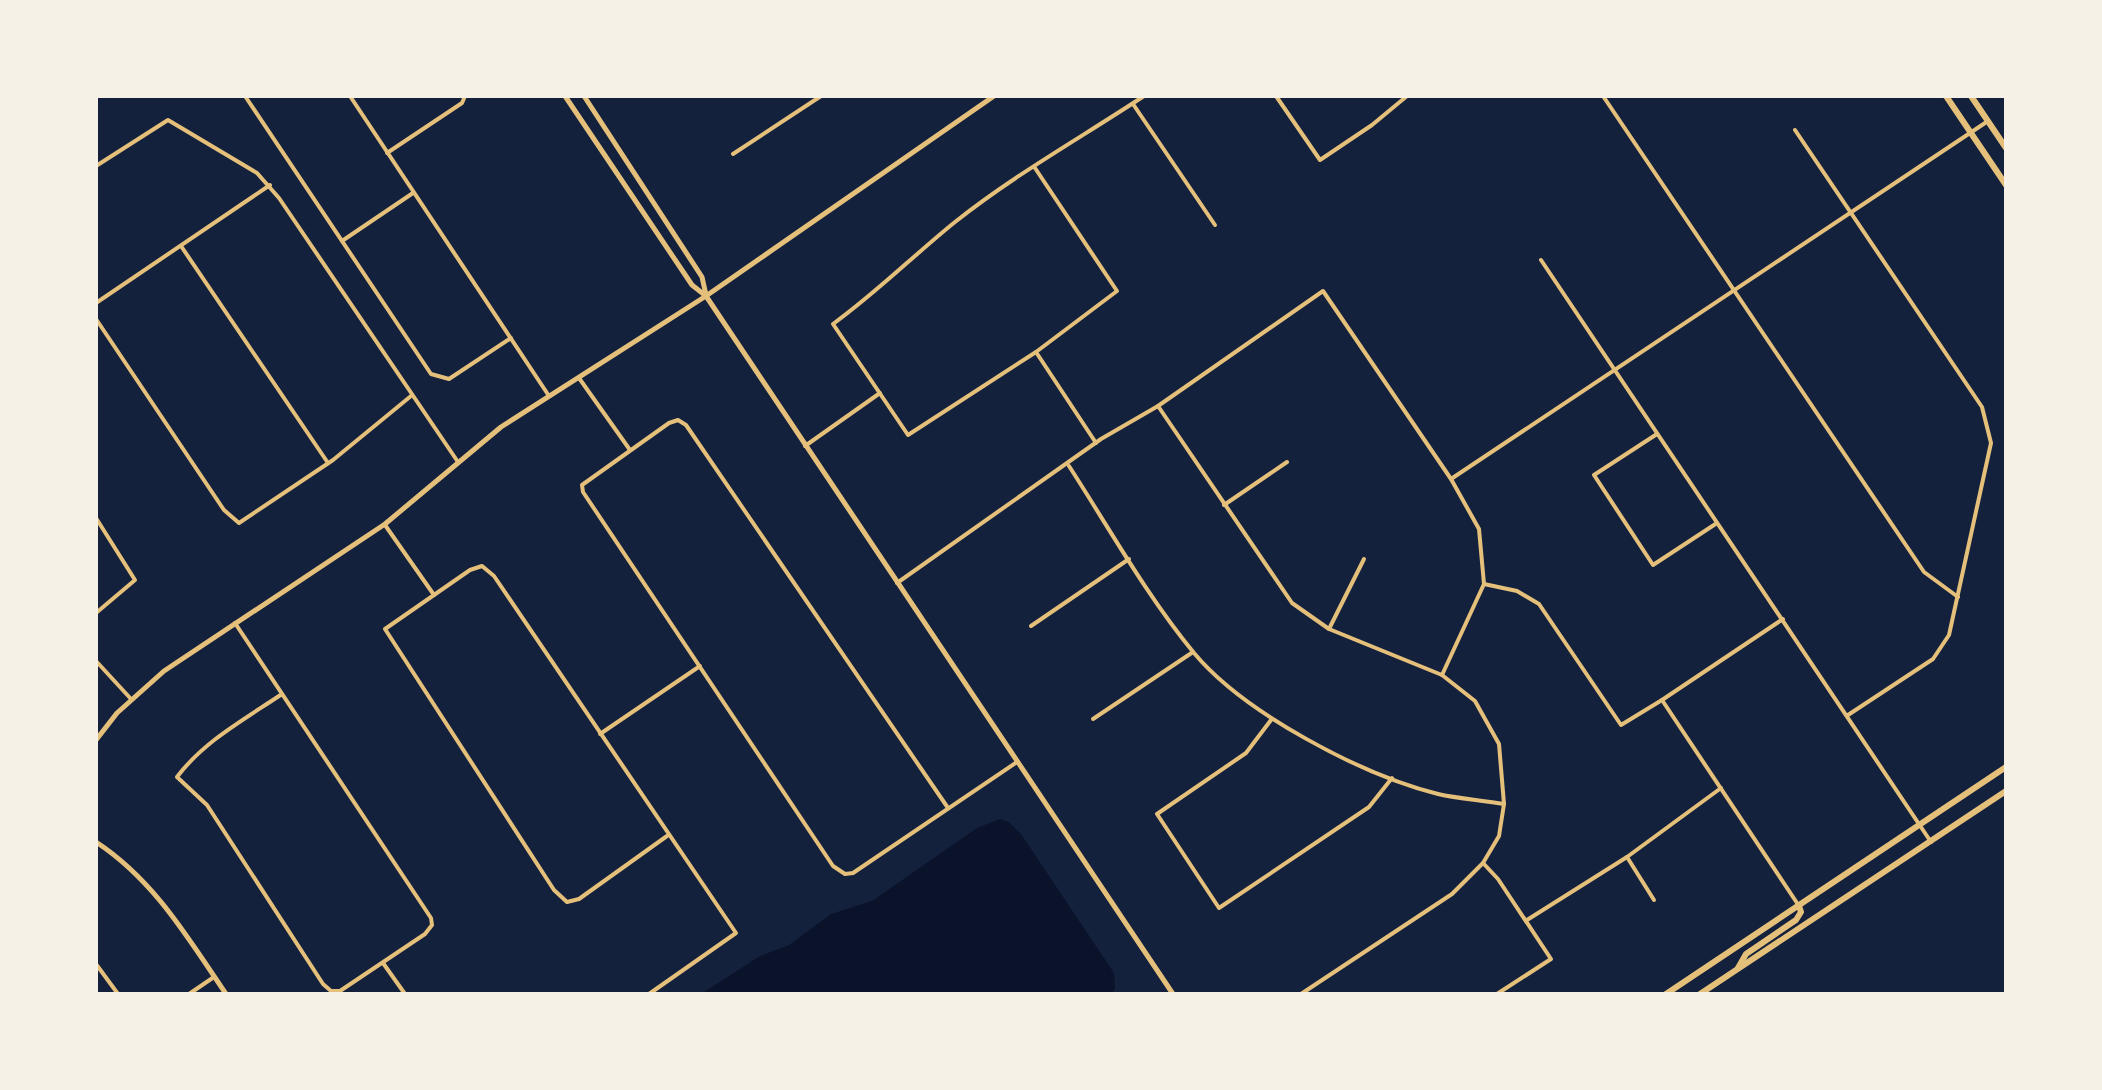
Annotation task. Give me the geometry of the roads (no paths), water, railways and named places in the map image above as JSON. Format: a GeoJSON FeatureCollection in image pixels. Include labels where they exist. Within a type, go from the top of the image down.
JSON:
{"type":"FeatureCollection","features":[{"type":"Feature","properties":{"kind":"main road"},"geometry":{"type":"LineString","coordinates":[[1946,96],[2006,185]]}},
{"type":"Feature","properties":{"kind":"main road"},"geometry":{"type":"LineString","coordinates":[[1971,96],[2006,148]]}},
{"type":"Feature","properties":{"kind":"main road"},"geometry":{"type":"LineString","coordinates":[[1666,994],[2006,767]]}},
{"type":"Feature","properties":{"kind":"main road"},"geometry":{"type":"LineString","coordinates":[[1700,994],[2006,791]]}},
{"type":"Feature","properties":{"kind":"main road"},"geometry":{"type":"LineString","coordinates":[[1738,969],[1746,954],[1796,920],[1801,912],[1799,906]]}},
{"type":"Feature","properties":{"kind":"street"},"geometry":{"type":"LineString","coordinates":[[245,96],[431,374],[449,379],[511,338]]}},
{"type":"Feature","properties":{"kind":"street"},"geometry":{"type":"LineString","coordinates":[[350,96],[549,396]]}},
{"type":"Feature","properties":{"kind":"street"},"geometry":{"type":"LineString","coordinates":[[387,153],[462,103],[465,96]]}},
{"type":"Feature","properties":{"kind":"street"},"geometry":{"type":"LineString","coordinates":[[565,96],[692,285],[706,296],[1173,994]]}},
{"type":"Feature","properties":{"kind":"street"},"geometry":{"type":"LineString","coordinates":[[584,96],[702,277],[706,296]]}},
{"type":"Feature","properties":{"kind":"street"},"geometry":{"type":"LineString","coordinates":[[733,154],[821,96]]}},
{"type":"Feature","properties":{"kind":"street"},"geometry":{"type":"LineString","coordinates":[[96,740],[131,699],[164,671],[385,524],[501,427],[706,296],[994,96]]}},
{"type":"Feature","properties":{"kind":"street"},"geometry":{"type":"LineString","coordinates":[[1035,168],[1117,291],[1036,352],[908,435],[833,324],[957,221],[1035,168],[1144,96]]}},
{"type":"Feature","properties":{"kind":"street"},"geometry":{"type":"LineString","coordinates":[[1276,96],[1320,160],[1372,125],[1407,96]]}},
{"type":"Feature","properties":{"kind":"street"},"geometry":{"type":"LineString","coordinates":[[1603,96],[1924,572],[1958,597]]}},
{"type":"Feature","properties":{"kind":"street"},"geometry":{"type":"LineString","coordinates":[[1133,104],[1215,225]]}},
{"type":"Feature","properties":{"kind":"street"},"geometry":{"type":"LineString","coordinates":[[96,166],[168,120],[242,163],[270,185],[458,462]]}},
{"type":"Feature","properties":{"kind":"street"},"geometry":{"type":"LineString","coordinates":[[1451,479],[1988,121]]}},
{"type":"Feature","properties":{"kind":"street"},"geometry":{"type":"LineString","coordinates":[[1795,130],[1982,407],[1989,425],[1991,443],[1949,635],[1940,653],[1848,715]]}},
{"type":"Feature","properties":{"kind":"street"},"geometry":{"type":"LineString","coordinates":[[96,303],[270,185]]}},
{"type":"Feature","properties":{"kind":"street"},"geometry":{"type":"LineString","coordinates":[[342,241],[413,192]]}},
{"type":"Feature","properties":{"kind":"street"},"geometry":{"type":"LineString","coordinates":[[181,246],[328,463]]}},
{"type":"Feature","properties":{"kind":"street"},"geometry":{"type":"LineString","coordinates":[[1541,260],[1931,842]]}},
{"type":"Feature","properties":{"kind":"street"},"geometry":{"type":"LineString","coordinates":[[897,583],[1069,465],[1096,443],[1158,406],[1323,291],[1451,479],[1479,529],[1484,584],[1442,675]]}},
{"type":"Feature","properties":{"kind":"street"},"geometry":{"type":"LineString","coordinates":[[96,319],[224,510],[239,523],[328,463],[411,396]]}},
{"type":"Feature","properties":{"kind":"street"},"geometry":{"type":"LineString","coordinates":[[1036,352],[1096,443]]}},
{"type":"Feature","properties":{"kind":"street"},"geometry":{"type":"LineString","coordinates":[[579,378],[630,450]]}},
{"type":"Feature","properties":{"kind":"street"},"geometry":{"type":"LineString","coordinates":[[805,446],[880,393]]}},
{"type":"Feature","properties":{"kind":"street"},"geometry":{"type":"LineString","coordinates":[[1158,406],[1292,603],[1329,629],[1442,675],[1475,701],[1499,744],[1504,804],[1499,836],[1483,863],[1452,894],[1301,994]]}},
{"type":"Feature","properties":{"kind":"street"},"geometry":{"type":"LineString","coordinates":[[948,808],[695,435],[678,420],[582,485],[583,492],[833,866],[845,874],[853,873],[1017,762]]}},
{"type":"Feature","properties":{"kind":"street"},"geometry":{"type":"LineString","coordinates":[[1657,434],[1594,475],[1653,565],[1717,523]]}},
{"type":"Feature","properties":{"kind":"street"},"geometry":{"type":"LineString","coordinates":[[1224,505],[1287,462]]}},
{"type":"Feature","properties":{"kind":"street"},"geometry":{"type":"LineString","coordinates":[[1069,465],[1193,652],[1225,686],[1271,720],[1392,778],[1439,794],[1504,804]]}},
{"type":"Feature","properties":{"kind":"street"},"geometry":{"type":"LineString","coordinates":[[96,518],[135,580],[96,613]]}},
{"type":"Feature","properties":{"kind":"street"},"geometry":{"type":"LineString","coordinates":[[385,524],[434,595]]}},
{"type":"Feature","properties":{"kind":"street"},"geometry":{"type":"LineString","coordinates":[[1031,626],[1129,559]]}},
{"type":"Feature","properties":{"kind":"street"},"geometry":{"type":"LineString","coordinates":[[1329,629],[1364,559]]}},
{"type":"Feature","properties":{"kind":"street"},"geometry":{"type":"LineString","coordinates":[[649,994],[736,933],[667,836],[494,576],[482,566],[470,570],[385,629],[554,890],[567,902],[579,899],[667,836]]}},
{"type":"Feature","properties":{"kind":"street"},"geometry":{"type":"LineString","coordinates":[[1484,584],[1517,591],[1539,604],[1621,725],[1783,619]]}},
{"type":"Feature","properties":{"kind":"street"},"geometry":{"type":"LineString","coordinates":[[235,623],[431,918],[432,925],[340,991],[331,991],[323,984],[207,805],[177,777],[189,761],[282,694]]}},
{"type":"Feature","properties":{"kind":"street"},"geometry":{"type":"LineString","coordinates":[[1093,719],[1193,652]]}},
{"type":"Feature","properties":{"kind":"street"},"geometry":{"type":"LineString","coordinates":[[96,661],[131,699]]}},
{"type":"Feature","properties":{"kind":"street"},"geometry":{"type":"LineString","coordinates":[[599,734],[700,666]]}},
{"type":"Feature","properties":{"kind":"street"},"geometry":{"type":"LineString","coordinates":[[1662,700],[1799,906]]}},
{"type":"Feature","properties":{"kind":"street"},"geometry":{"type":"LineString","coordinates":[[1271,720],[1246,753],[1157,814],[1219,908],[1369,807],[1392,778]]}},
{"type":"Feature","properties":{"kind":"street"},"geometry":{"type":"LineString","coordinates":[[1527,920],[1627,857],[1721,788]]}},
{"type":"Feature","properties":{"kind":"street"},"geometry":{"type":"LineString","coordinates":[[96,842],[123,862],[164,904],[226,994]]}},
{"type":"Feature","properties":{"kind":"street"},"geometry":{"type":"LineString","coordinates":[[1627,857],[1654,900]]}},
{"type":"Feature","properties":{"kind":"street"},"geometry":{"type":"LineString","coordinates":[[1483,863],[1498,879],[1551,959],[1497,994]]}},
{"type":"Feature","properties":{"kind":"street"},"geometry":{"type":"LineString","coordinates":[[383,962],[405,994]]}},
{"type":"Feature","properties":{"kind":"street"},"geometry":{"type":"LineString","coordinates":[[96,964],[118,994]]}},
{"type":"Feature","properties":{"kind":"street"},"geometry":{"type":"LineString","coordinates":[[189,994],[214,977]]}},
{"type":"Feature","properties":{"kind":"water"},"geometry":{"type":"Polygon","coordinates":[[[1000,819],[1009,822],[1021,834],[1114,973],[1115,988],[1112,994],[701,994],[760,956],[789,945],[831,914],[872,901],[977,828],[1000,819]]]}}]}
